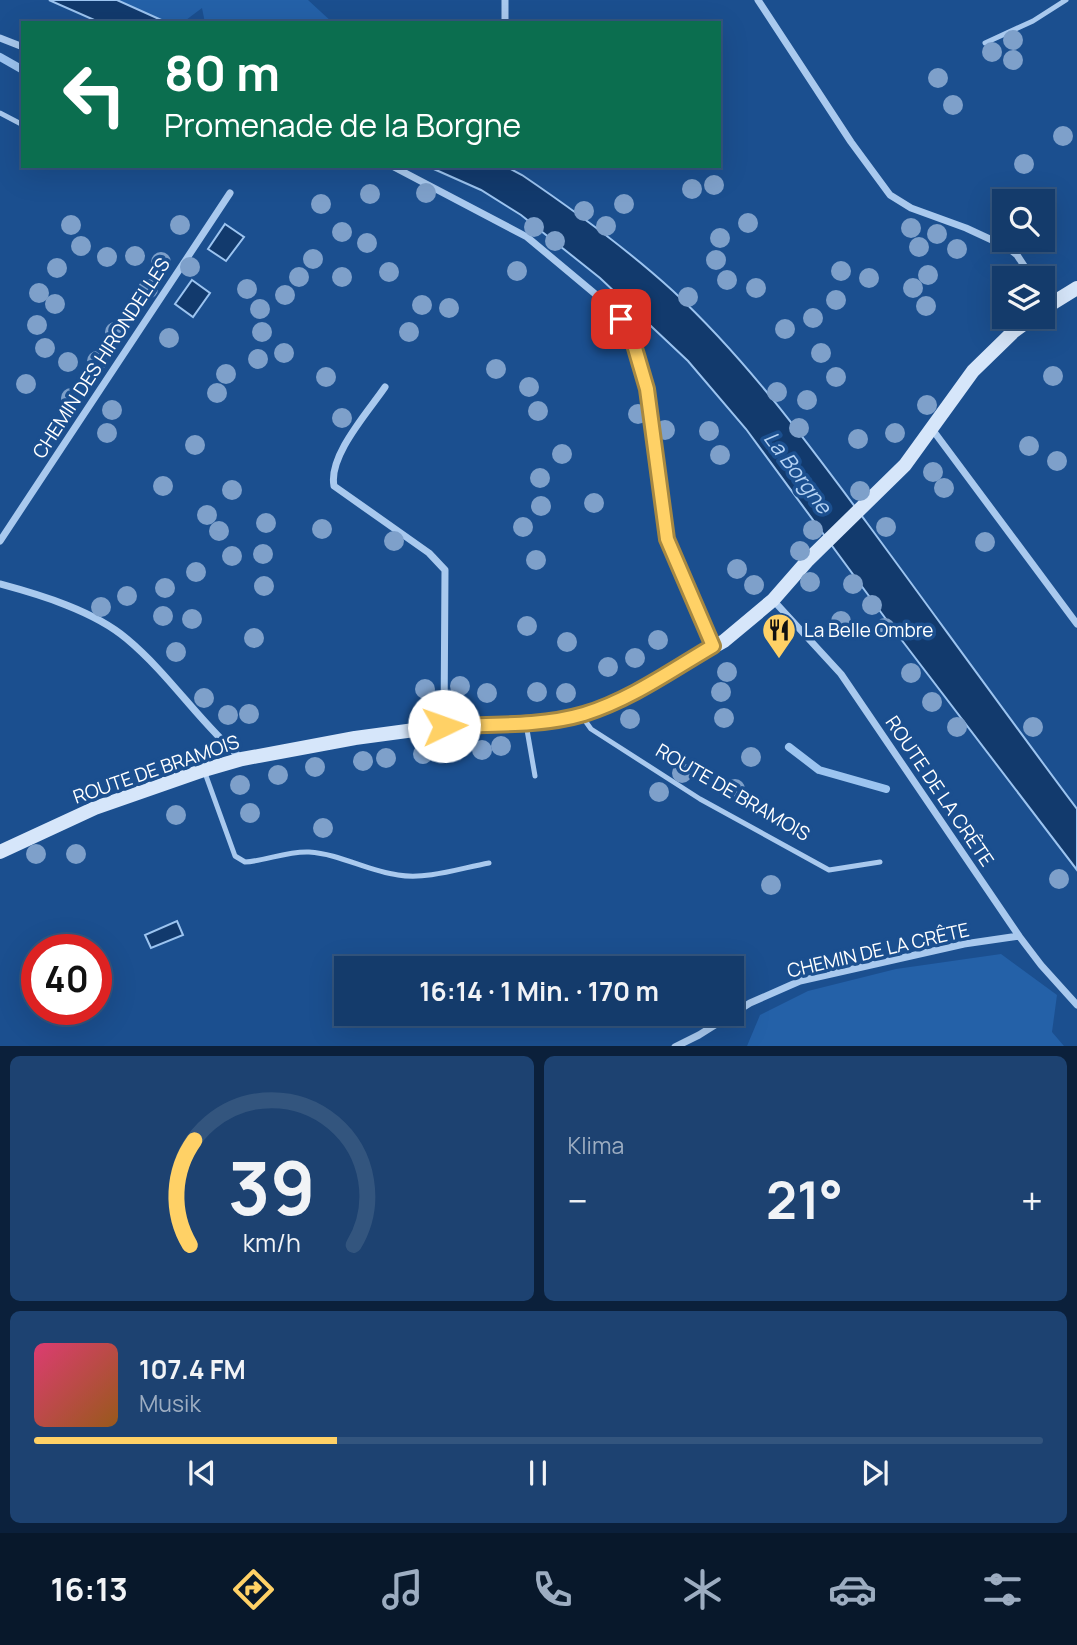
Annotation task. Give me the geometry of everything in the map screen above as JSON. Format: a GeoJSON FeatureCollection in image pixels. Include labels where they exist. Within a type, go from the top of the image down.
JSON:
{"type":"FeatureCollection","features":[{"type":"Feature","properties":{"kind":"street"},"geometry":{"type":"LineString","coordinates":[[505,0],[505,21]]}},
{"type":"Feature","properties":{"kind":"street"},"geometry":{"type":"LineString","coordinates":[[758,0],[863,160],[890,195],[911,208],[1007,247],[1024,266]]}},
{"type":"Feature","properties":{"kind":"street"},"geometry":{"type":"LineString","coordinates":[[0,38],[21,46]]}},
{"type":"Feature","properties":{"kind":"street"},"geometry":{"type":"LineString","coordinates":[[396,168],[527,237],[611,308],[630,331],[647,389],[667,539],[713,646]]}},
{"type":"Feature","properties":{"kind":"street","name":"CHEMIN DES HIRONDELLES"},"geometry":{"type":"LineString","coordinates":[[0,541],[230,193]]}},
{"type":"Feature","properties":{"kind":"street"},"geometry":{"type":"LineString","coordinates":[[1055,298],[1077,288]]}},
{"type":"Feature","properties":{"kind":"street","name":"ROUTE DE BRAMOIS"},"geometry":{"type":"LineString","coordinates":[[0,852],[95,808],[242,759],[355,738],[444,726],[526,723],[581,715],[627,696],[724,641],[773,600],[808,560],[905,465],[973,372],[1017,329]]}},
{"type":"Feature","properties":{"kind":"street"},"geometry":{"type":"LineString","coordinates":[[385,387],[339,454],[332,476],[334,485],[429,553],[444,569],[444,726]]}},
{"type":"Feature","properties":{"kind":"street"},"geometry":{"type":"LineString","coordinates":[[931,429],[1077,624]]}},
{"type":"Feature","properties":{"kind":"street"},"geometry":{"type":"LineString","coordinates":[[0,584],[75,608],[126,638],[170,682],[219,739],[242,759]]}},
{"type":"Feature","properties":{"kind":"street","name":"ROUTE DE LA CRÊTE"},"geometry":{"type":"LineString","coordinates":[[773,600],[841,674],[1019,936],[1077,1004]]}},
{"type":"Feature","properties":{"kind":"street","name":"CHEMIN DE LA CRÊTE"},"geometry":{"type":"LineString","coordinates":[[675,1046],[699,1035],[750,1003],[800,981],[964,944],[1019,936]]}},
{"type":"Feature","properties":{"kind":"lane"},"geometry":{"type":"LineString","coordinates":[[985,43],[1033,21],[1066,0]]}},
{"type":"Feature","properties":{"kind":"lane"},"geometry":{"type":"LineString","coordinates":[[0,113],[21,124]]}},
{"type":"Feature","properties":{"kind":"lane","name":"ROUTE DE BRAMOIS"},"geometry":{"type":"LineString","coordinates":[[581,715],[591,729],[700,799],[829,870],[880,862]]}},
{"type":"Feature","properties":{"kind":"lane"},"geometry":{"type":"LineString","coordinates":[[526,723],[536,776]]}},
{"type":"Feature","properties":{"kind":"lane"},"geometry":{"type":"LineString","coordinates":[[204,770],[235,856],[245,862],[285,853],[306,852],[338,856],[400,876],[489,863]]}},
{"type":"Feature","properties":{"kind":"shaded area"},"geometry":{"type":"Polygon","coordinates":[[[118,0],[308,0],[331,21],[205,21],[202,8],[185,21],[164,21],[118,0]]]}},
{"type":"Feature","properties":{"kind":"shaded area"},"geometry":{"type":"Polygon","coordinates":[[[1001,954],[1057,995],[1052,1032],[1064,1046],[747,1046],[760,1015],[808,991],[896,969],[1001,954]]]}},
{"type":"Feature","properties":{"kind":"water"},"geometry":{"type":"Polygon","coordinates":[[[49,0],[117,0],[164,21],[96,21],[49,0]]]}},
{"type":"Feature","properties":{"kind":"water","name":"La Borgne"},"geometry":{"type":"Polygon","coordinates":[[[432,168],[509,168],[522,175],[581,216],[673,291],[751,373],[822,462],[1077,809],[1077,870],[894,630],[746,429],[688,361],[600,278],[521,215],[481,190],[432,168]]]}},
{"type":"Feature","properties":{"kind":"water"},"geometry":{"type":"Polygon","coordinates":[[[225,224],[244,237],[226,261],[208,249],[225,224]]]}},
{"type":"Feature","properties":{"kind":"water"},"geometry":{"type":"Polygon","coordinates":[[[192,280],[210,293],[193,317],[175,304],[192,280]]]}},
{"type":"Feature","properties":{"kind":"water"},"geometry":{"type":"Polygon","coordinates":[[[177,921],[183,935],[151,948],[145,935],[177,921]]]}},
{"type":"Feature","properties":{"kind":"waterway"},"geometry":{"type":"LineString","coordinates":[[0,57],[21,69]]}},
{"type":"Feature","properties":{"kind":"waterway"},"geometry":{"type":"LineString","coordinates":[[789,747],[819,770],[886,789]]}},
{"type":"Feature","properties":{"kind":"place","name":"La Belle Ombre"},"geometry":{"type":"Point","coordinates":[779,660]}},
{"type":"Feature","properties":{"kind":"route"},"geometry":{"type":"LineString","coordinates":[[444,726],[551,721],[581,715],[627,696],[713,646],[667,539],[647,389],[630,331],[621,319]]}}]}
